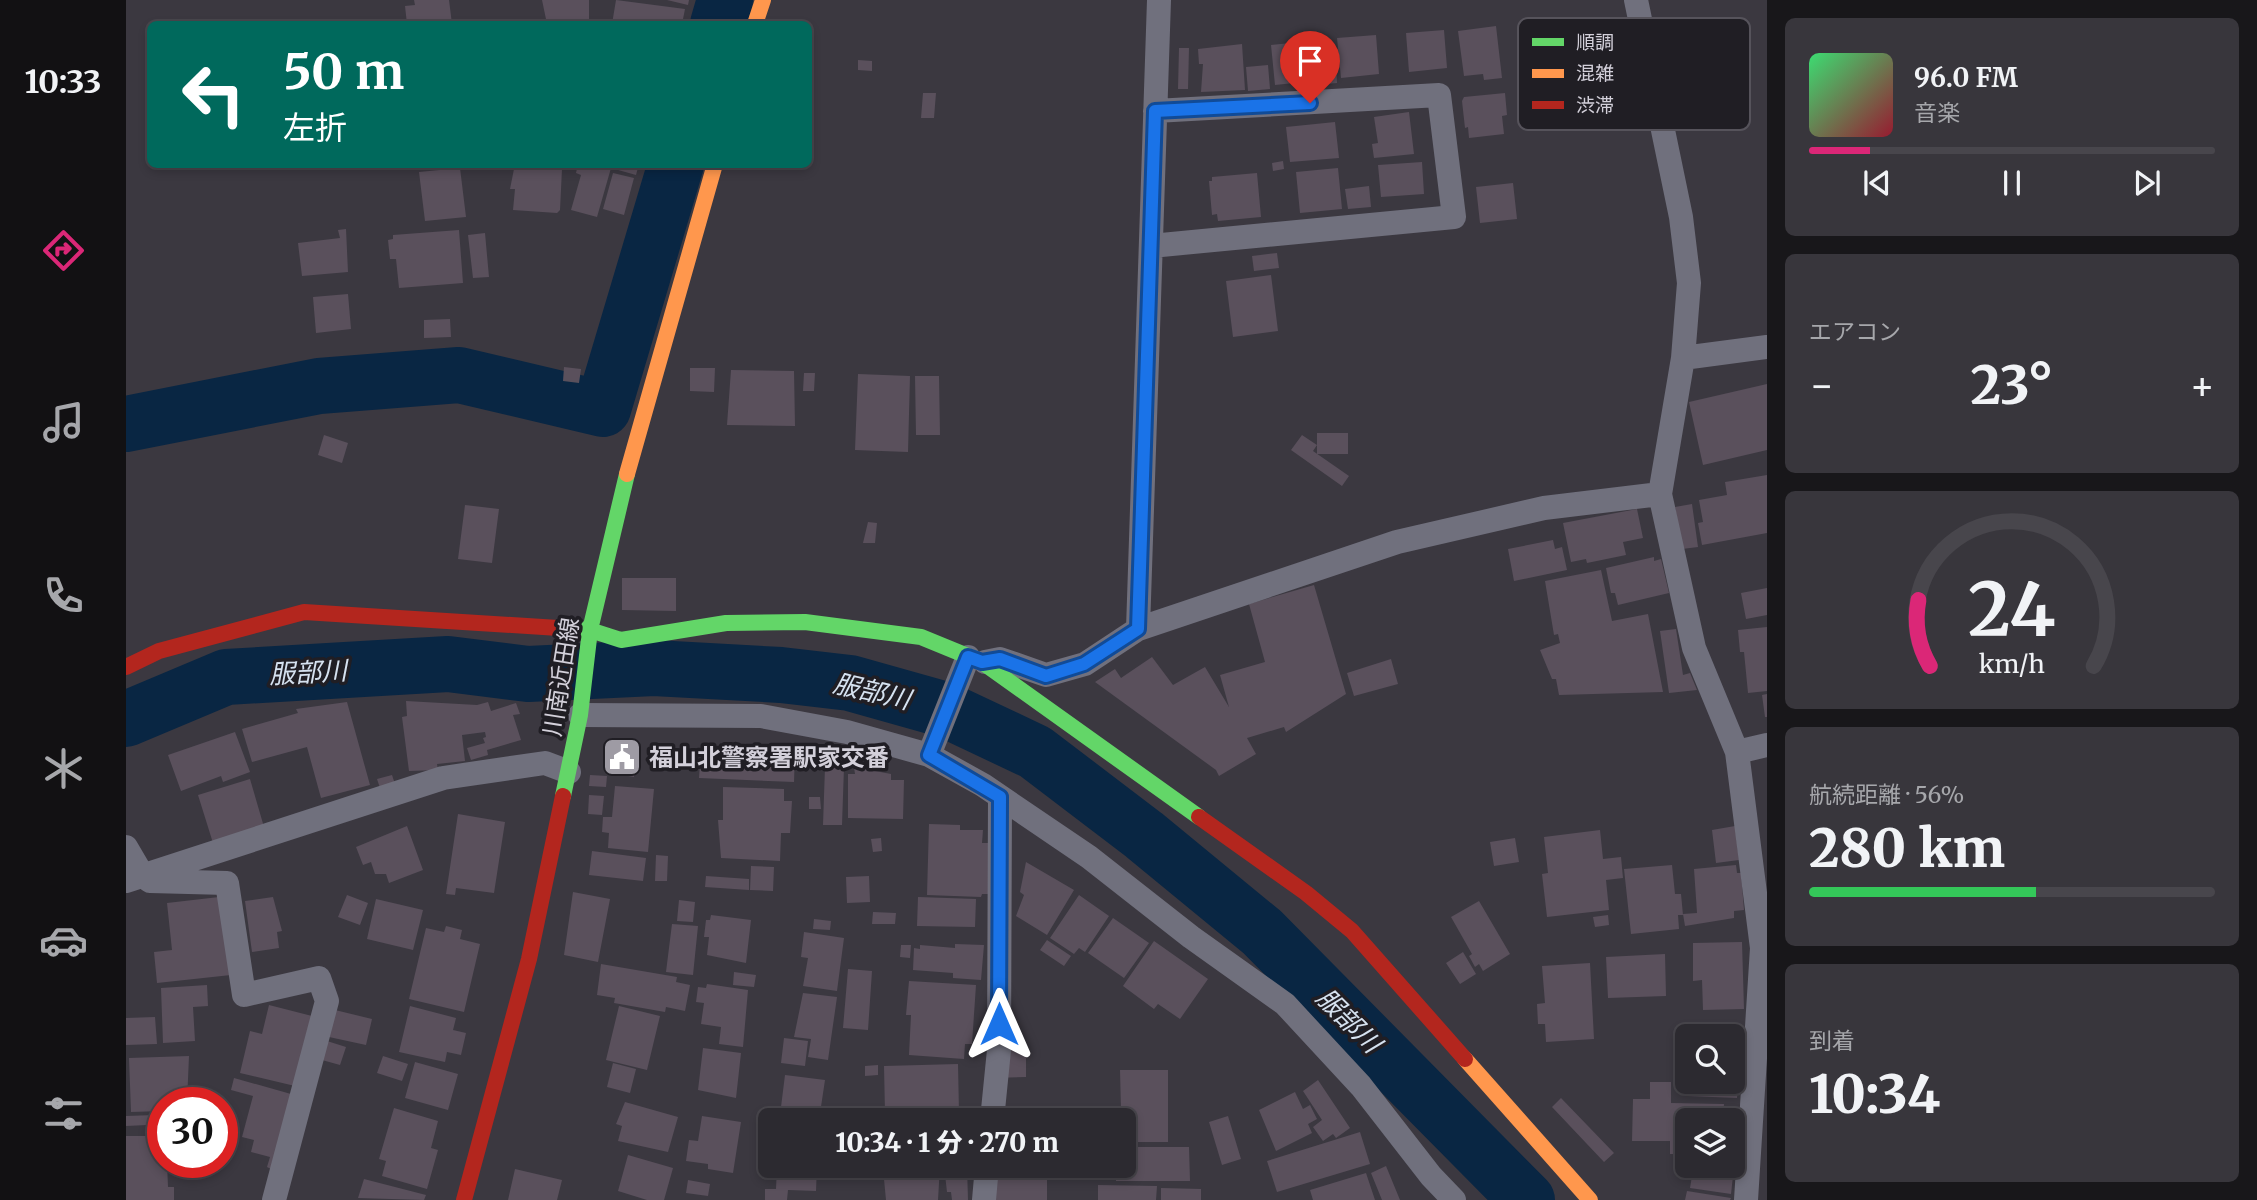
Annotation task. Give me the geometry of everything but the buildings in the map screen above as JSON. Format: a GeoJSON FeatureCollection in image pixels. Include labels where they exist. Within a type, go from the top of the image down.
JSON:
{"type":"FeatureCollection","features":[{"type":"Feature","properties":{"kind":"street"},"geometry":{"type":"LineString","coordinates":[[756,21],[762,0]]}},
{"type":"Feature","properties":{"kind":"street"},"geometry":{"type":"LineString","coordinates":[[1138,629],[1158,0]]}},
{"type":"Feature","properties":{"kind":"street"},"geometry":{"type":"LineString","coordinates":[[1636,0],[1640,18]]}},
{"type":"Feature","properties":{"kind":"street"},"geometry":{"type":"LineString","coordinates":[[1151,246],[1454,217],[1439,95],[1155,111]]}},
{"type":"Feature","properties":{"kind":"street"},"geometry":{"type":"LineString","coordinates":[[1662,130],[1682,230],[1689,283],[1683,358],[1660,494],[1694,648],[1737,752],[1762,948],[1746,1200]]}},
{"type":"Feature","properties":{"kind":"street","name":"川南近田線"},"geometry":{"type":"LineString","coordinates":[[464,1200],[530,959],[581,710],[590,630],[614,521],[714,168]]}},
{"type":"Feature","properties":{"kind":"street"},"geometry":{"type":"LineString","coordinates":[[1683,358],[1767,346]]}},
{"type":"Feature","properties":{"kind":"street"},"geometry":{"type":"LineString","coordinates":[[970,664],[1000,659],[1046,676],[1084,664],[1138,629],[1397,542],[1544,508],[1660,494]]}},
{"type":"Feature","properties":{"kind":"street"},"geometry":{"type":"LineString","coordinates":[[126,667],[159,651],[304,612],[590,630],[621,640],[726,623],[805,622],[921,637],[970,664],[1264,863],[1352,931],[1590,1200]]}},
{"type":"Feature","properties":{"kind":"street"},"geometry":{"type":"LineString","coordinates":[[932,750],[970,664]]}},
{"type":"Feature","properties":{"kind":"street"},"geometry":{"type":"LineString","coordinates":[[581,710],[761,716],[932,750],[1089,857],[1191,937],[1285,1004],[1361,1086],[1431,1176],[1454,1200]]}},
{"type":"Feature","properties":{"kind":"street"},"geometry":{"type":"LineString","coordinates":[[1737,752],[1767,745]]}},
{"type":"Feature","properties":{"kind":"street"},"geometry":{"type":"LineString","coordinates":[[126,900],[140,879],[443,778],[545,763],[569,772]]}},
{"type":"Feature","properties":{"kind":"street"},"geometry":{"type":"LineString","coordinates":[[993,1108],[999,1050],[1000,797]]}},
{"type":"Feature","properties":{"kind":"street"},"geometry":{"type":"LineString","coordinates":[[126,847],[140,879]]}},
{"type":"Feature","properties":{"kind":"street"},"geometry":{"type":"LineString","coordinates":[[140,879],[227,883],[244,995],[319,978],[327,1001],[274,1200]]}},
{"type":"Feature","properties":{"kind":"street"},"geometry":{"type":"LineString","coordinates":[[984,1200],[986,1178]]}},
{"type":"Feature","properties":{"kind":"waterway"},"geometry":{"type":"LineString","coordinates":[[719,21],[725,0]]}},
{"type":"Feature","properties":{"kind":"waterway"},"geometry":{"type":"LineString","coordinates":[[126,424],[319,386],[459,375],[603,409],[675,168]]}},
{"type":"Feature","properties":{"kind":"waterway","name":"服部川"},"geometry":{"type":"LineString","coordinates":[[126,719],[226,677],[448,664],[528,674],[654,668],[781,675],[850,683],[946,710],[1035,752],[1144,835],[1262,932],[1527,1200]]}},
{"type":"Feature","properties":{"kind":"traffic: fast"},"geometry":{"type":"LineString","coordinates":[[563,796],[580,715],[590,630],[627,474]]}},
{"type":"Feature","properties":{"kind":"traffic: fast"},"geometry":{"type":"LineString","coordinates":[[574,629],[590,630],[621,640],[726,623],[805,622],[921,637],[982,662],[1199,817]]}},
{"type":"Feature","properties":{"kind":"traffic: slow"},"geometry":{"type":"LineString","coordinates":[[756,21],[763,0]]}},
{"type":"Feature","properties":{"kind":"traffic: slow"},"geometry":{"type":"LineString","coordinates":[[627,474],[714,168]]}},
{"type":"Feature","properties":{"kind":"traffic: slow"},"geometry":{"type":"LineString","coordinates":[[1465,1059],[1590,1200]]}},
{"type":"Feature","properties":{"kind":"traffic: jam"},"geometry":{"type":"LineString","coordinates":[[126,667],[159,651],[304,612],[574,629]]}},
{"type":"Feature","properties":{"kind":"traffic: jam"},"geometry":{"type":"LineString","coordinates":[[464,1200],[529,959],[563,796]]}},
{"type":"Feature","properties":{"kind":"traffic: jam"},"geometry":{"type":"LineString","coordinates":[[1199,817],[1306,893],[1352,931],[1465,1059]]}},
{"type":"Feature","properties":{"kind":"place","name":"福山北警察署駅家交番"},"geometry":{"type":"Point","coordinates":[622,757]}},
{"type":"Feature","properties":{"kind":"route"},"geometry":{"type":"LineString","coordinates":[[999,1024],[1000,797],[929,755],[968,657],[982,662],[1000,659],[1046,676],[1084,664],[1138,629],[1155,111],[1310,103]]}}]}
